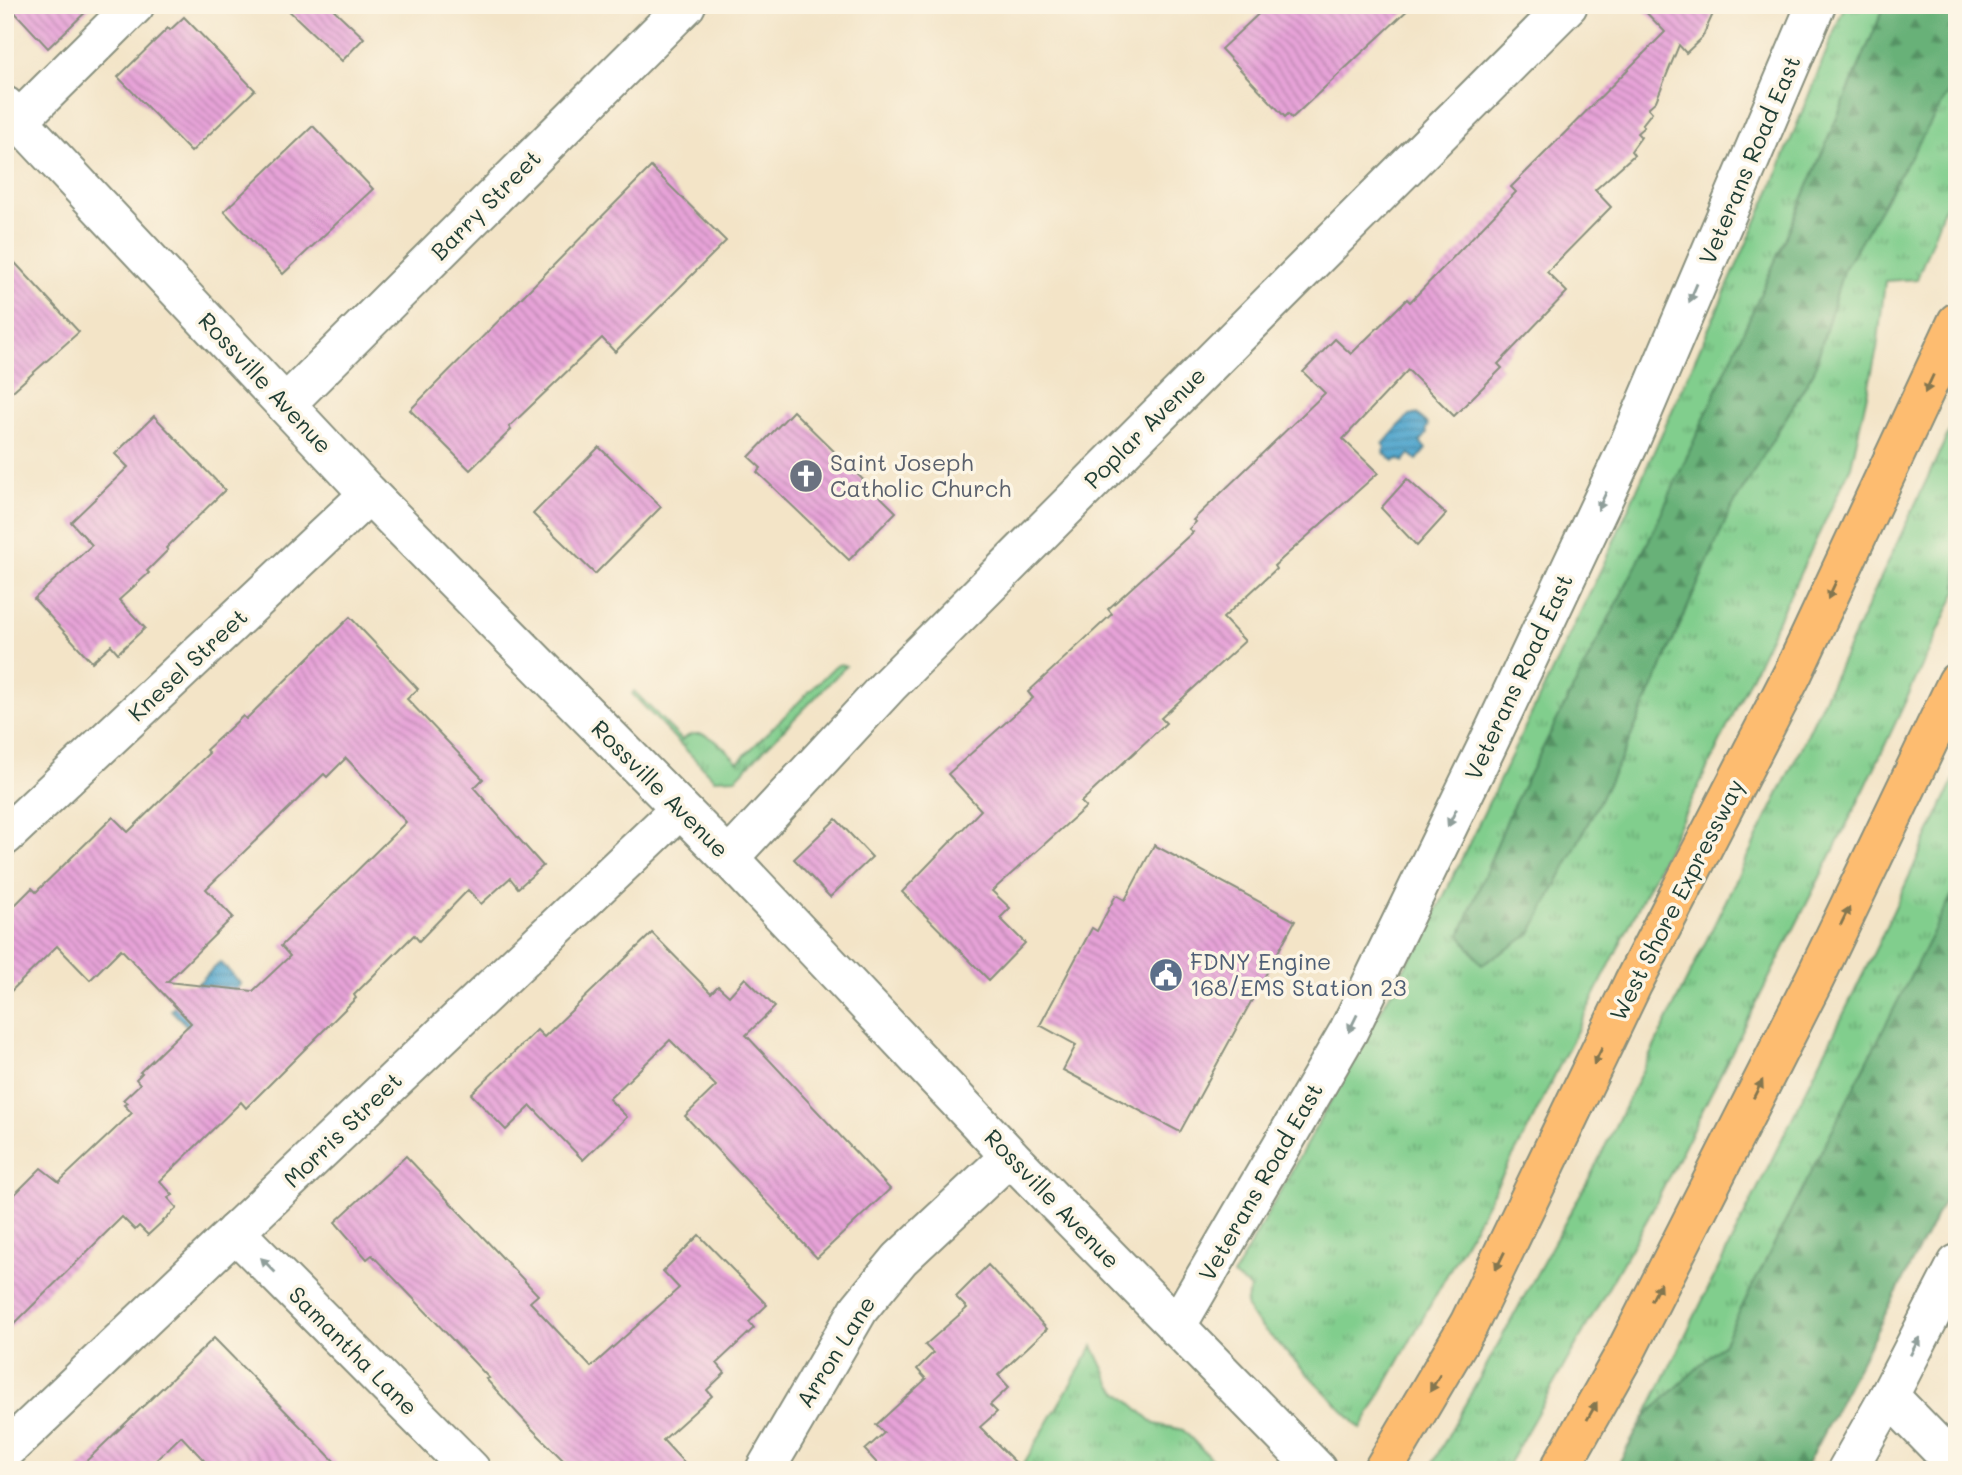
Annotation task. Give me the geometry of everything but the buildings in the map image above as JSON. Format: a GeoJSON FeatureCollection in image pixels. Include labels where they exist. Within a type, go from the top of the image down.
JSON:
{"type":"FeatureCollection","features":[{"type":"Feature","properties":{"kind":"highway","name":"West Shore Expressway"},"geometry":{"type":"LineString","coordinates":[[1383,1470],[1469,1324],[1633,984],[1793,673],[1954,328]]}},
{"type":"Feature","properties":{"kind":"highway"},"geometry":{"type":"LineString","coordinates":[[1559,1470],[1625,1353],[1815,978],[1957,682]]}},
{"type":"Feature","properties":{"kind":"street"},"geometry":{"type":"LineString","coordinates":[[9,112],[135,5]]}},
{"type":"Feature","properties":{"kind":"street","name":"Barry Street"},"geometry":{"type":"LineString","coordinates":[[286,404],[686,5]]}},
{"type":"Feature","properties":{"kind":"street","name":"Poplar Avenue"},"geometry":{"type":"LineString","coordinates":[[729,858],[898,676],[1568,5]]}},
{"type":"Feature","properties":{"kind":"street","name":"Veterans Road East"},"geometry":{"type":"LineString","coordinates":[[1176,1327],[1354,1020],[1486,748],[1629,444],[1814,7]]}},
{"type":"Feature","properties":{"kind":"street","name":"Rossville Avenue"},"geometry":{"type":"LineString","coordinates":[[9,112],[369,494],[729,858],[1010,1156],[1317,1470]]}},
{"type":"Feature","properties":{"kind":"street","name":"Knesel Street"},"geometry":{"type":"LineString","coordinates":[[5,836],[369,494]]}},
{"type":"Feature","properties":{"kind":"street","name":"Morris Street"},"geometry":{"type":"LineString","coordinates":[[5,1451],[680,809]]}},
{"type":"Feature","properties":{"kind":"street","name":"Arron Lane"},"geometry":{"type":"LineString","coordinates":[[765,1470],[859,1309],[900,1259],[1010,1156]]}},
{"type":"Feature","properties":{"kind":"street","name":"Samantha Lane"},"geometry":{"type":"LineString","coordinates":[[235,1232],[471,1470]]}},
{"type":"Feature","properties":{"kind":"street"},"geometry":{"type":"LineString","coordinates":[[1847,1470],[1889,1396],[1957,1264]]}},
{"type":"Feature","properties":{"kind":"street"},"geometry":{"type":"LineString","coordinates":[[1889,1396],[1957,1466]]}},
{"type":"Feature","properties":{"kind":"green space"},"geometry":{"type":"Polygon","coordinates":[[[1845,5],[1957,5],[1957,175],[1917,279],[1885,281],[1877,349],[1851,466],[1715,753],[1525,1135],[1361,1429],[1250,1315],[1246,1305],[1250,1288],[1233,1276],[1439,906],[1604,563],[1771,189],[1845,5]]]}},
{"type":"Feature","properties":{"kind":"green space"},"geometry":{"type":"Polygon","coordinates":[[[1885,5],[1957,5],[1957,78],[1843,271],[1814,371],[1730,511],[1622,757],[1531,934],[1482,965],[1460,935],[1511,810],[1651,536],[1790,228],[1885,5]]]}},
{"type":"Feature","properties":{"kind":"green space"},"geometry":{"type":"Polygon","coordinates":[[[1957,415],[1957,591],[1865,788],[1649,1216],[1505,1470],[1429,1470],[1592,1173],[1801,748],[1957,415]]]}},
{"type":"Feature","properties":{"kind":"green space"},"geometry":{"type":"Polygon","coordinates":[[[835,666],[846,666],[736,778],[714,779],[632,694],[634,691],[682,740],[690,735],[705,735],[738,762],[835,666]]]}},
{"type":"Feature","properties":{"kind":"green space"},"geometry":{"type":"Polygon","coordinates":[[[1957,773],[1957,1176],[1804,1470],[1615,1470],[1645,1417],[1877,946],[1957,773]]]}},
{"type":"Feature","properties":{"kind":"green space"},"geometry":{"type":"Polygon","coordinates":[[[1957,885],[1957,1176],[1804,1470],[1615,1470],[1645,1417],[1723,1344],[1957,885]]]}},
{"type":"Feature","properties":{"kind":"green space"},"geometry":{"type":"Polygon","coordinates":[[[1093,1346],[1112,1386],[1155,1424],[1183,1430],[1222,1470],[1020,1470],[1093,1346]]]}},
{"type":"Feature","properties":{"kind":"water"},"geometry":{"type":"Polygon","coordinates":[[[1417,414],[1428,425],[1427,434],[1420,442],[1426,449],[1417,460],[1410,454],[1403,462],[1398,459],[1394,461],[1383,452],[1383,444],[1408,416],[1417,414]]]}},
{"type":"Feature","properties":{"kind":"water"},"geometry":{"type":"Polygon","coordinates":[[[220,962],[241,984],[192,1031],[171,1010],[220,962]]]}},
{"type":"Feature","properties":{"kind":"place","name":"Saint Joseph Catholic Church"},"geometry":{"type":"Point","coordinates":[806,476]}},
{"type":"Feature","properties":{"kind":"place","name":"FDNY Engine 168/EMS Station 23"},"geometry":{"type":"Point","coordinates":[1166,975]}}]}
